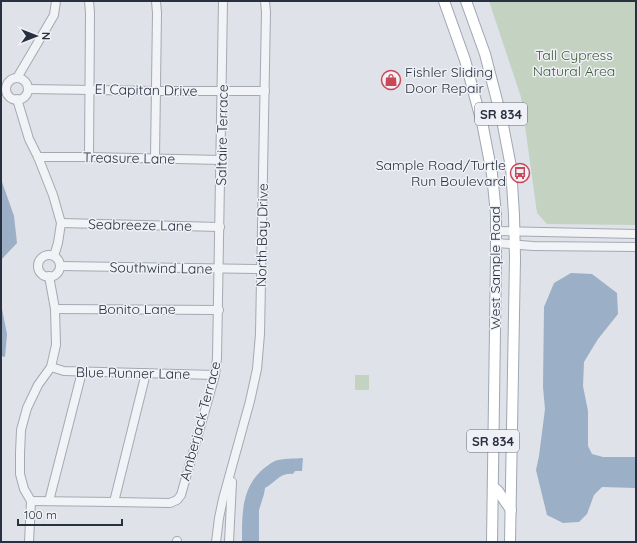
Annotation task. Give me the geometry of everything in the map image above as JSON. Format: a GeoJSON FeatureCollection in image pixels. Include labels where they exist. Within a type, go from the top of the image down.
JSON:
{"type":"FeatureCollection","features":[{"type":"Feature","properties":{"kind":"main road","name":"West Sample Road"},"geometry":{"type":"LineString","coordinates":[[444,1],[465,60],[483,127],[492,174],[496,214],[497,242],[492,542]]}},
{"type":"Feature","properties":{"kind":"main road","name":"West Sample Road"},"geometry":{"type":"LineString","coordinates":[[466,1],[485,54],[502,120],[510,167],[515,232],[510,542]]}},
{"type":"Feature","properties":{"kind":"main road"},"geometry":{"type":"LineString","coordinates":[[493,486],[511,510]]}},
{"type":"Feature","properties":{"kind":"street"},"geometry":{"type":"LineString","coordinates":[[18,78],[54,15],[56,1]]}},
{"type":"Feature","properties":{"kind":"street"},"geometry":{"type":"LineString","coordinates":[[89,1],[89,157]]}},
{"type":"Feature","properties":{"kind":"street"},"geometry":{"type":"LineString","coordinates":[[155,158],[156,1]]}},
{"type":"Feature","properties":{"kind":"street","name":"Saltaire Terrace"},"geometry":{"type":"LineString","coordinates":[[220,269],[224,1]]}},
{"type":"Feature","properties":{"kind":"street","name":"North Bay Drive"},"geometry":{"type":"LineString","coordinates":[[216,542],[220,512],[257,370],[260,334],[265,91],[265,1]]}},
{"type":"Feature","properties":{"kind":"street"},"geometry":{"type":"LineString","coordinates":[[21,78],[26,82],[28,89],[26,95],[14,99],[8,95],[6,88],[11,80],[21,78]]}},
{"type":"Feature","properties":{"kind":"street","name":"El Capitan Drive"},"geometry":{"type":"LineString","coordinates":[[28,89],[265,91]]}},
{"type":"Feature","properties":{"kind":"street"},"geometry":{"type":"LineString","coordinates":[[17,99],[28,140],[38,157],[53,195],[61,223],[58,243],[54,256]]}},
{"type":"Feature","properties":{"kind":"street","name":"Treasure Lane"},"geometry":{"type":"LineString","coordinates":[[38,157],[221,160]]}},
{"type":"Feature","properties":{"kind":"street","name":"Seabreeze Lane"},"geometry":{"type":"LineString","coordinates":[[61,223],[220,227]]}},
{"type":"Feature","properties":{"kind":"street"},"geometry":{"type":"LineString","coordinates":[[496,231],[636,234]]}},
{"type":"Feature","properties":{"kind":"street"},"geometry":{"type":"LineString","coordinates":[[497,242],[533,246],[636,247]]}},
{"type":"Feature","properties":{"kind":"street"},"geometry":{"type":"LineString","coordinates":[[51,255],[58,260],[60,266],[56,274],[49,276],[46,276],[40,271],[39,268],[40,261],[44,256],[51,255]]}},
{"type":"Feature","properties":{"kind":"street","name":"Southwind Lane"},"geometry":{"type":"LineString","coordinates":[[60,266],[261,269]]}},
{"type":"Feature","properties":{"kind":"street","name":"Amberjack Terrace"},"geometry":{"type":"LineString","coordinates":[[114,502],[170,503],[177,500],[181,494],[215,375],[220,269]]}},
{"type":"Feature","properties":{"kind":"street"},"geometry":{"type":"LineString","coordinates":[[29,542],[31,501],[24,489],[20,474],[21,430],[27,408],[38,385],[51,367],[56,345],[55,309],[49,276]]}},
{"type":"Feature","properties":{"kind":"street","name":"Bonito Lane"},"geometry":{"type":"LineString","coordinates":[[55,309],[218,310]]}},
{"type":"Feature","properties":{"kind":"street","name":"Blue Runner Lane"},"geometry":{"type":"LineString","coordinates":[[51,367],[64,371],[82,372],[215,375]]}},
{"type":"Feature","properties":{"kind":"street"},"geometry":{"type":"LineString","coordinates":[[49,501],[82,372]]}},
{"type":"Feature","properties":{"kind":"street"},"geometry":{"type":"LineString","coordinates":[[31,501],[114,502],[146,373]]}},
{"type":"Feature","properties":{"kind":"street","name":"North Bay Drive"},"geometry":{"type":"LineString","coordinates":[[229,542],[233,466]]}},
{"type":"Feature","properties":{"kind":"green space","name":"Tall Cypress Natural Area"},"geometry":{"type":"Polygon","coordinates":[[[489,1],[636,1],[636,225],[547,224],[537,213],[521,97],[489,1]]]}},
{"type":"Feature","properties":{"kind":"green space"},"geometry":{"type":"Polygon","coordinates":[[[355,375],[369,375],[369,390],[355,390],[355,375]]]}},
{"type":"Feature","properties":{"kind":"water"},"geometry":{"type":"Polygon","coordinates":[[[1,179],[14,216],[17,243],[1,260],[1,179]]]}},
{"type":"Feature","properties":{"kind":"water"},"geometry":{"type":"Polygon","coordinates":[[[571,273],[592,274],[617,293],[618,314],[598,339],[584,362],[583,386],[588,411],[588,446],[592,454],[603,457],[636,457],[636,488],[602,487],[594,495],[587,514],[579,522],[563,523],[547,515],[536,470],[545,409],[543,387],[544,307],[554,283],[571,273]]]}},
{"type":"Feature","properties":{"kind":"water"},"geometry":{"type":"Polygon","coordinates":[[[1,304],[7,334],[5,357],[1,356],[1,304]]]}},
{"type":"Feature","properties":{"kind":"water"},"geometry":{"type":"Polygon","coordinates":[[[303,458],[302,471],[295,471],[293,474],[281,476],[265,488],[259,510],[259,542],[242,542],[244,503],[246,494],[255,477],[275,461],[303,458]]]}},
{"type":"Feature","properties":{"kind":"place","name":"Fishler Sliding Door Repair"},"geometry":{"type":"Point","coordinates":[391,80]}},
{"type":"Feature","properties":{"kind":"place","name":"Sample Road/Turtle Run Boulevard"},"geometry":{"type":"Point","coordinates":[520,173]}}]}
